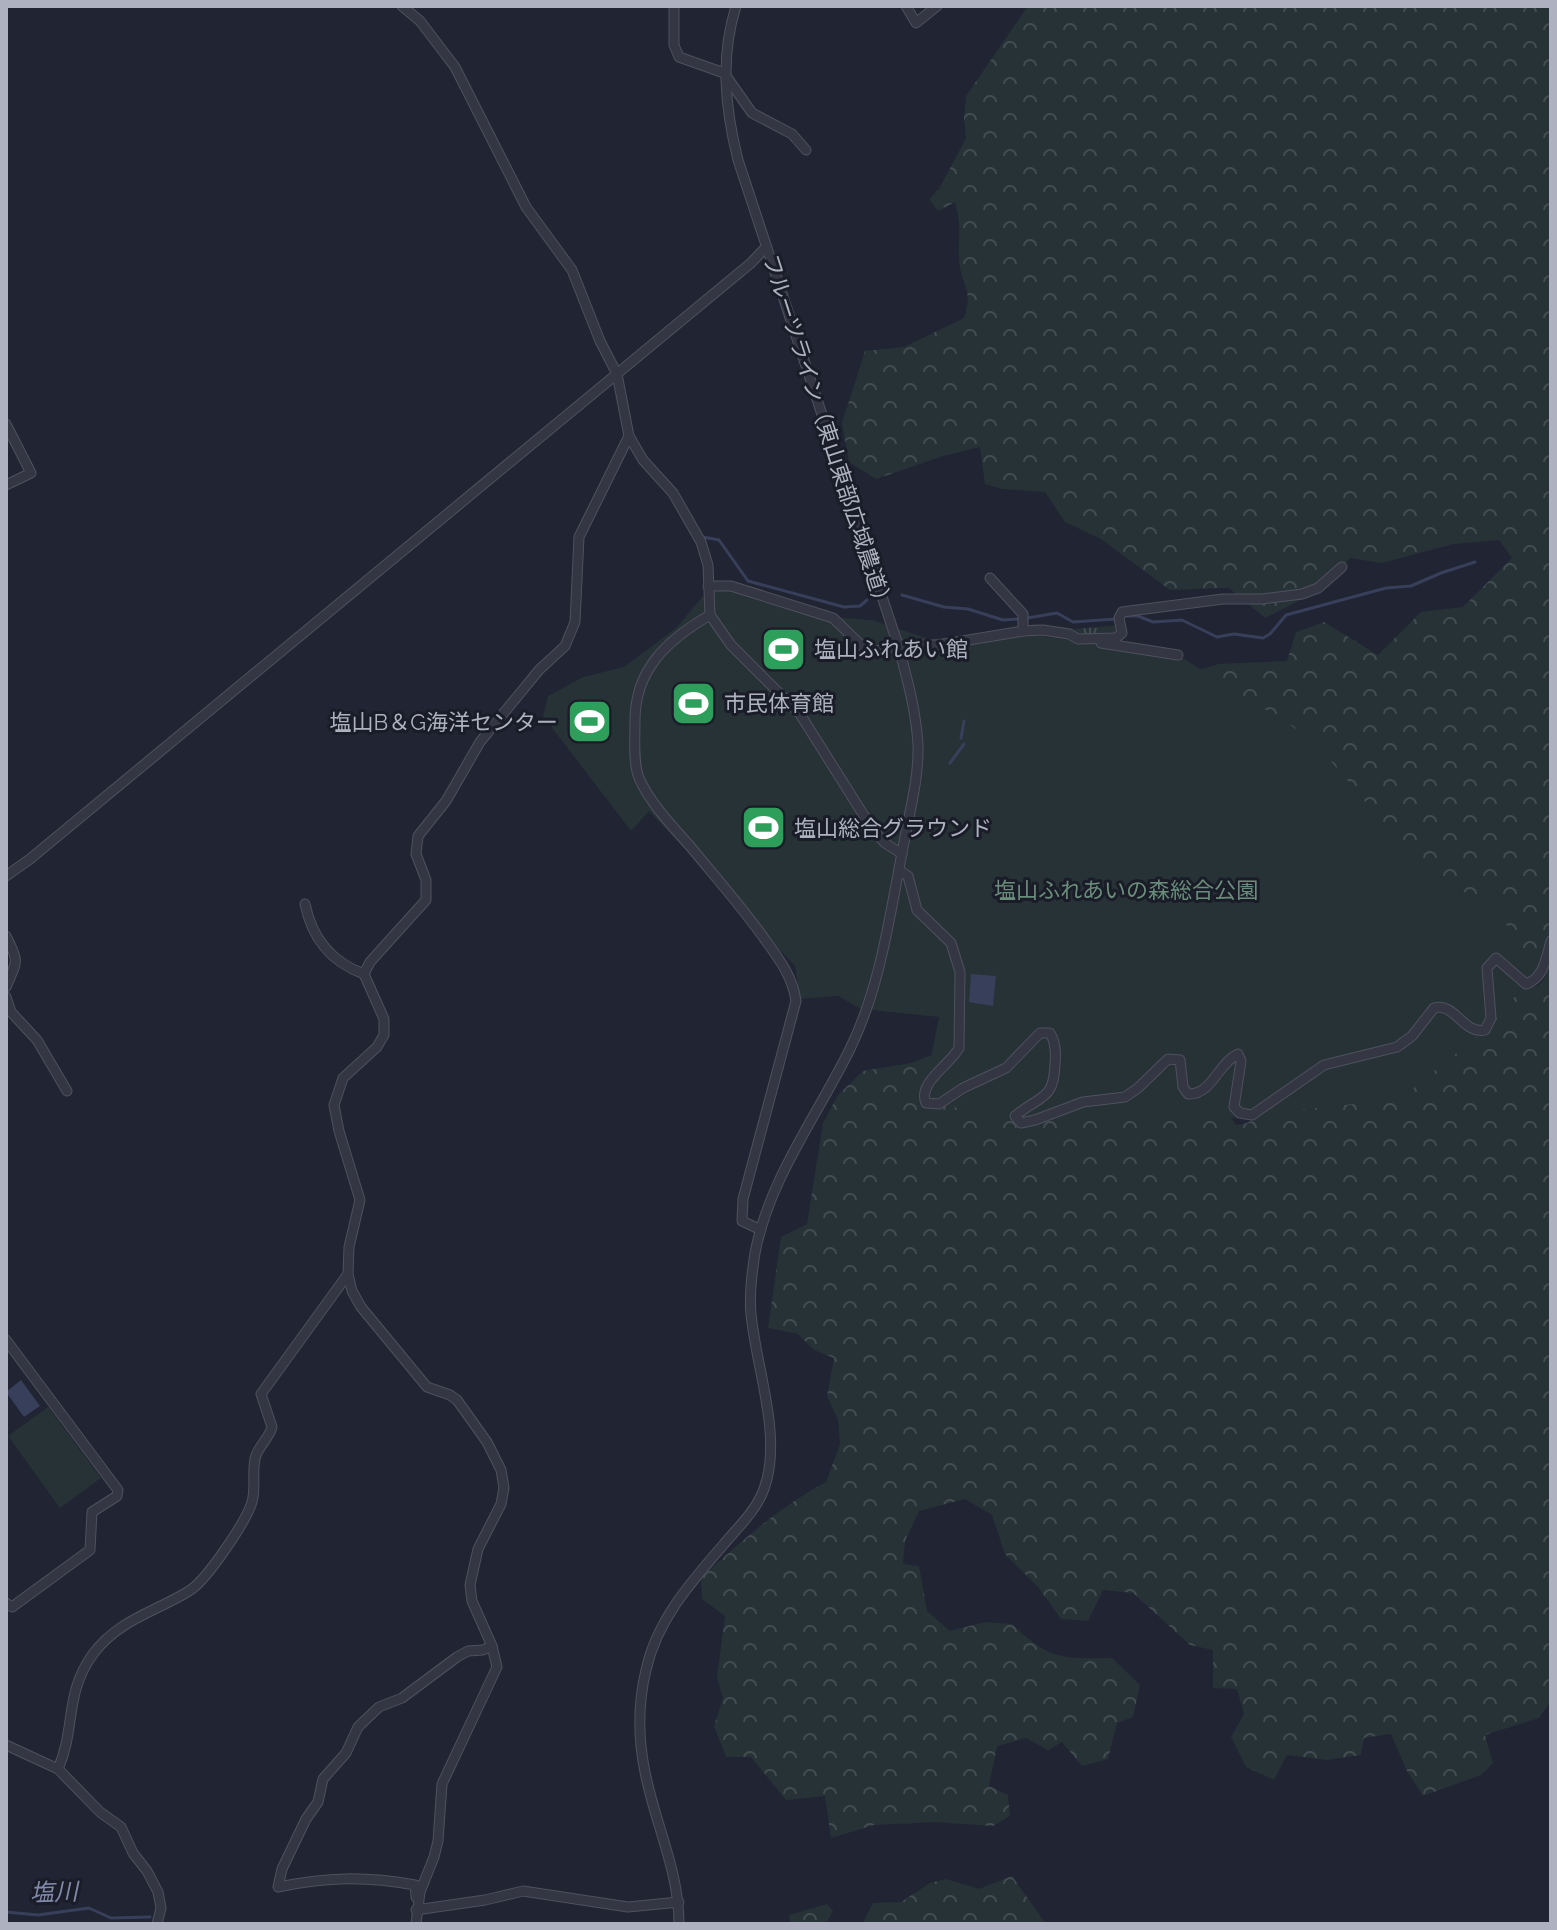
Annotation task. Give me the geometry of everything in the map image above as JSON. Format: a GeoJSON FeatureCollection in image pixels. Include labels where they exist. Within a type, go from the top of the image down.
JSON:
{"type":"FeatureCollection","features":[{"type":"Feature","properties":{"kind":"street"},"geometry":{"type":"LineString","coordinates":[[402,6],[420,21],[455,67],[526,207],[572,270],[600,341],[617,374],[629,436],[643,460],[673,493],[701,542],[708,565],[710,615],[731,645],[800,714],[873,830],[902,854]]}},
{"type":"Feature","properties":{"kind":"street"},"geometry":{"type":"LineString","coordinates":[[674,6],[674,45],[679,57],[724,73],[752,113],[792,134],[806,150]]}},
{"type":"Feature","properties":{"kind":"street","name":"フルーツライン（東山東部広域農道）"},"geometry":{"type":"LineString","coordinates":[[679,1906],[673,1869],[645,1772],[640,1722],[646,1668],[658,1634],[681,1595],[749,1515],[767,1480],[771,1445],[751,1311],[755,1254],[779,1182],[849,1051],[869,1006],[882,962],[916,775],[918,746],[913,702],[898,645],[738,160],[729,120],[724,73],[736,6]]}},
{"type":"Feature","properties":{"kind":"street"},"geometry":{"type":"LineString","coordinates":[[906,6],[916,23],[937,6]]}},
{"type":"Feature","properties":{"kind":"street"},"geometry":{"type":"LineString","coordinates":[[6,876],[268,665],[751,263],[766,247]]}},
{"type":"Feature","properties":{"kind":"street"},"geometry":{"type":"LineString","coordinates":[[6,424],[31,473],[6,485]]}},
{"type":"Feature","properties":{"kind":"street"},"geometry":{"type":"LineString","coordinates":[[364,974],[370,962],[426,900],[426,880],[416,854],[418,836],[446,801],[480,742],[539,670],[565,646],[571,635],[575,622],[579,537],[629,436]]}},
{"type":"Feature","properties":{"kind":"street"},"geometry":{"type":"LineString","coordinates":[[1078,639],[1116,638],[1122,633],[1119,621],[1122,612],[1133,609],[1302,594],[1318,588],[1342,567]]}},
{"type":"Feature","properties":{"kind":"street"},"geometry":{"type":"LineString","coordinates":[[990,578],[1023,614],[1023,628]]}},
{"type":"Feature","properties":{"kind":"street"},"geometry":{"type":"LineString","coordinates":[[708,586],[731,586],[833,618],[865,649],[877,651],[898,645],[938,645],[1023,628],[1178,655]]}},
{"type":"Feature","properties":{"kind":"street"},"geometry":{"type":"LineString","coordinates":[[710,615],[681,635],[641,678],[635,708],[638,776],[667,820],[745,911],[779,958],[794,989],[796,1001],[743,1199],[742,1221],[761,1230]]}},
{"type":"Feature","properties":{"kind":"street"},"geometry":{"type":"LineString","coordinates":[[899,870],[908,876],[917,910],[951,943],[960,972],[959,1048],[953,1059],[926,1086],[923,1097],[926,1103],[939,1104],[963,1088],[1006,1068],[1040,1033],[1050,1033],[1056,1052],[1055,1083],[1044,1097],[1015,1116],[1021,1123],[1083,1102],[1125,1097],[1168,1059],[1180,1060],[1183,1087],[1188,1094],[1196,1095],[1228,1059],[1238,1054],[1241,1061],[1234,1107],[1240,1113],[1252,1115],[1324,1065],[1397,1047],[1412,1036],[1434,1008],[1446,1008],[1473,1030],[1485,1030],[1491,1018],[1487,968],[1496,958],[1526,984],[1531,983],[1542,972],[1551,941]]}},
{"type":"Feature","properties":{"kind":"street"},"geometry":{"type":"LineString","coordinates":[[305,904],[311,928],[329,954],[364,974],[386,1026],[377,1047],[343,1078],[335,1097],[335,1115],[360,1200],[349,1247],[348,1274],[352,1291],[361,1307],[427,1387],[457,1400],[487,1442],[501,1470],[504,1488],[501,1504],[478,1549],[470,1585],[472,1601],[496,1658],[495,1672],[442,1784],[436,1849],[417,1905],[416,1924]]}},
{"type":"Feature","properties":{"kind":"street"},"geometry":{"type":"LineString","coordinates":[[6,936],[17,957],[17,965],[6,987]]}},
{"type":"Feature","properties":{"kind":"street"},"geometry":{"type":"LineString","coordinates":[[6,997],[11,1012],[37,1040],[67,1091]]}},
{"type":"Feature","properties":{"kind":"street"},"geometry":{"type":"LineString","coordinates":[[58,1769],[68,1744],[76,1685],[90,1658],[114,1630],[200,1584],[248,1512],[254,1496],[255,1460],[272,1427],[261,1394],[348,1274]]}},
{"type":"Feature","properties":{"kind":"street"},"geometry":{"type":"LineString","coordinates":[[6,1340],[118,1490],[117,1496],[92,1512],[90,1550],[12,1607],[6,1603]]}},
{"type":"Feature","properties":{"kind":"street"},"geometry":{"type":"LineString","coordinates":[[417,1905],[415,1885],[385,1879],[326,1878],[278,1887],[282,1869],[306,1819],[318,1802],[323,1779],[346,1753],[358,1727],[379,1707],[402,1698],[457,1657],[468,1651],[492,1646]]}},
{"type":"Feature","properties":{"kind":"street"},"geometry":{"type":"LineString","coordinates":[[6,1745],[58,1769],[76,1790],[121,1827],[133,1853],[158,1892],[161,1908],[157,1924]]}},
{"type":"Feature","properties":{"kind":"street"},"geometry":{"type":"LineString","coordinates":[[417,1905],[485,1900],[523,1891],[539,1892],[628,1907],[679,1906],[679,1924]]}},
{"type":"Feature","properties":{"kind":"green space"},"geometry":{"type":"Polygon","coordinates":[[[1028,6],[1551,6],[1551,931],[1538,970],[1531,980],[1178,676],[1219,664],[1287,661],[1296,632],[1324,622],[1378,655],[1421,612],[1463,607],[1512,558],[1499,540],[1453,544],[1382,563],[1350,558],[1328,586],[1265,618],[1229,588],[1170,590],[1101,539],[1065,522],[1045,492],[1002,489],[985,484],[980,447],[876,479],[849,462],[842,423],[865,351],[904,347],[964,318],[968,300],[960,269],[955,202],[938,211],[929,199],[939,189],[966,138],[966,96],[1028,6]]]}},
{"type":"Feature","properties":{"kind":"green space","name":"塩山ふれあいの森総合公園"},"geometry":{"type":"Polygon","coordinates":[[[731,586],[834,617],[872,620],[929,639],[1028,634],[1178,655],[1312,739],[1407,851],[1471,897],[1506,910],[1506,923],[1526,984],[1485,1030],[1400,1099],[1252,1115],[1255,1118],[1041,1115],[928,1105],[923,1097],[939,1017],[861,1009],[838,996],[800,999],[795,966],[649,811],[631,831],[543,716],[548,696],[583,677],[624,667],[676,628],[703,596],[731,586]]]}},
{"type":"Feature","properties":{"kind":"green space"},"geometry":{"type":"Polygon","coordinates":[[[1034,624],[1075,629],[1120,625],[1116,638],[1024,626],[1034,624]]]}},
{"type":"Feature","properties":{"kind":"green space"},"geometry":{"type":"Polygon","coordinates":[[[1551,959],[1551,1701],[1539,1718],[1485,1735],[1493,1763],[1481,1775],[1423,1796],[1407,1771],[1391,1734],[1364,1738],[1361,1755],[1327,1760],[1287,1755],[1274,1780],[1246,1767],[1231,1737],[1244,1714],[1237,1689],[1213,1688],[1213,1650],[1190,1645],[1133,1593],[1103,1590],[1088,1621],[1061,1619],[1038,1587],[1005,1554],[992,1515],[965,1499],[919,1511],[905,1541],[903,1564],[919,1566],[927,1611],[950,1631],[985,1622],[1012,1624],[1036,1645],[1057,1655],[1112,1658],[1140,1685],[1133,1717],[1117,1723],[1108,1759],[1082,1766],[1062,1742],[1048,1750],[1026,1738],[997,1746],[989,1786],[1008,1795],[1010,1816],[993,1826],[935,1822],[874,1825],[831,1838],[825,1796],[786,1800],[751,1757],[726,1757],[714,1726],[723,1698],[717,1677],[725,1616],[702,1599],[701,1578],[776,1514],[826,1482],[840,1444],[838,1420],[827,1396],[834,1358],[814,1350],[798,1334],[768,1328],[781,1237],[807,1224],[823,1123],[838,1095],[863,1071],[911,1063],[941,1051],[1228,1113],[1236,1125],[1242,1124],[1259,1116],[1278,1100],[1495,1017],[1516,984],[1532,987],[1541,984],[1551,959]]]}},
{"type":"Feature","properties":{"kind":"green space"},"geometry":{"type":"Polygon","coordinates":[[[48,1407],[101,1478],[60,1508],[8,1436],[48,1407]]]}},
{"type":"Feature","properties":{"kind":"green space"},"geometry":{"type":"Polygon","coordinates":[[[1012,1876],[1046,1924],[862,1924],[873,1903],[901,1902],[930,1883],[946,1879],[979,1889],[1012,1876]]]}},
{"type":"Feature","properties":{"kind":"green space"},"geometry":{"type":"Polygon","coordinates":[[[827,1904],[833,1911],[826,1924],[790,1924],[789,1915],[827,1904]]]}},
{"type":"Feature","properties":{"kind":"water"},"geometry":{"type":"Polygon","coordinates":[[[971,974],[996,976],[993,1006],[969,1002],[971,974]]]}},
{"type":"Feature","properties":{"kind":"water"},"geometry":{"type":"Polygon","coordinates":[[[21,1380],[40,1406],[24,1417],[6,1392],[21,1380]]]}},
{"type":"Feature","properties":{"kind":"waterway"},"geometry":{"type":"LineString","coordinates":[[703,537],[719,540],[748,581],[844,607],[860,606],[867,600]]}},
{"type":"Feature","properties":{"kind":"waterway"},"geometry":{"type":"LineString","coordinates":[[1127,616],[1138,616],[1153,622],[1182,620],[1217,637],[1234,634],[1263,638],[1286,615],[1386,588],[1411,586],[1475,562]]}},
{"type":"Feature","properties":{"kind":"waterway"},"geometry":{"type":"LineString","coordinates":[[902,595],[1003,620],[1019,619]]}},
{"type":"Feature","properties":{"kind":"waterway"},"geometry":{"type":"LineString","coordinates":[[1027,618],[1057,613],[1073,622],[1116,619]]}},
{"type":"Feature","properties":{"kind":"waterway"},"geometry":{"type":"LineString","coordinates":[[961,738],[964,721]]}},
{"type":"Feature","properties":{"kind":"waterway"},"geometry":{"type":"LineString","coordinates":[[950,763],[964,744]]}},
{"type":"Feature","properties":{"kind":"waterway","name":"塩川"},"geometry":{"type":"LineString","coordinates":[[6,1912],[38,1915],[89,1908],[111,1918],[150,1917]]}},
{"type":"Feature","properties":{"kind":"place","name":"塩山ふれあい館"},"geometry":{"type":"Point","coordinates":[783,649]}},
{"type":"Feature","properties":{"kind":"place","name":"市民体育館"},"geometry":{"type":"Point","coordinates":[693,703]}},
{"type":"Feature","properties":{"kind":"place","name":"塩山B＆G海洋センター"},"geometry":{"type":"Point","coordinates":[589,722]}},
{"type":"Feature","properties":{"kind":"place","name":"塩山総合グラウンド"},"geometry":{"type":"Point","coordinates":[763,828]}}]}
